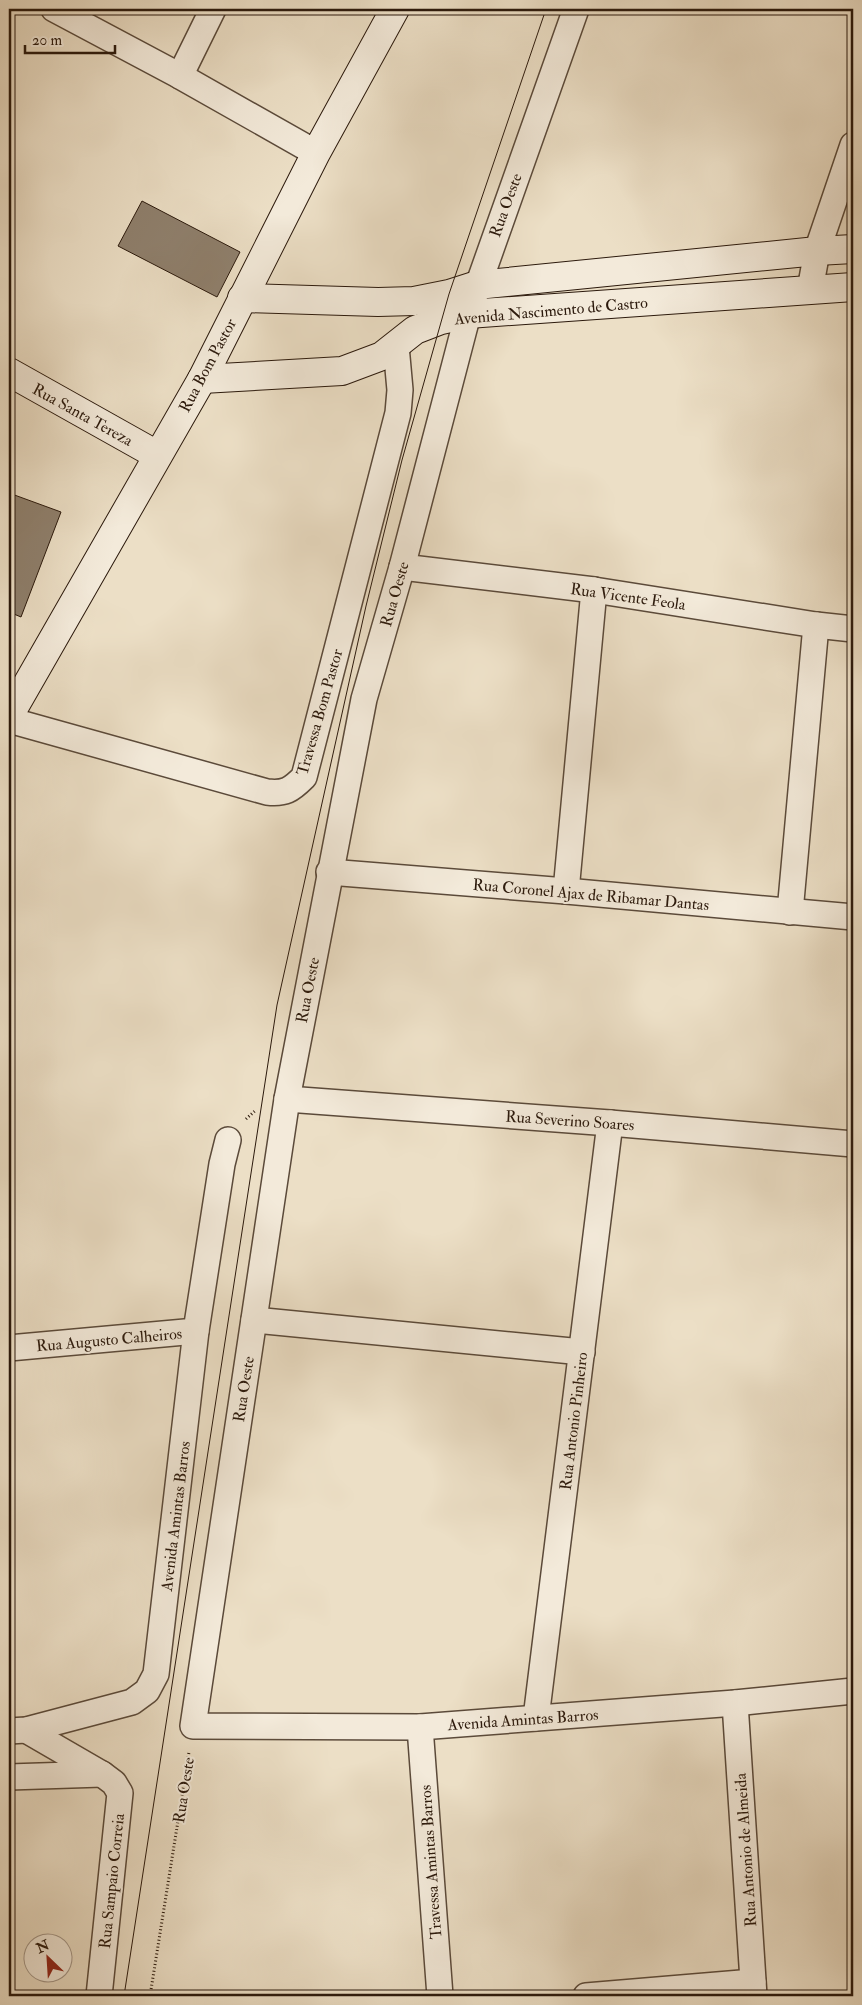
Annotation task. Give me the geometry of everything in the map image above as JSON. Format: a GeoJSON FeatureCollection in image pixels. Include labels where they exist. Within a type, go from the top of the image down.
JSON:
{"type":"FeatureCollection","features":[{"type":"Feature","properties":{"kind":"street"},"geometry":{"type":"LineString","coordinates":[[54,9],[180,76],[316,153]]}},
{"type":"Feature","properties":{"kind":"street"},"geometry":{"type":"LineString","coordinates":[[180,76],[212,9]]}},
{"type":"Feature","properties":{"kind":"street","name":"Rua Bom Pastor"},"geometry":{"type":"LineString","coordinates":[[9,718],[202,379],[316,153],[395,9]]}},
{"type":"Feature","properties":{"kind":"street","name":"Rua Oeste"},"geometry":{"type":"LineString","coordinates":[[193,1726],[287,1099],[329,872],[364,699],[402,567],[468,314],[576,9]]}},
{"type":"Feature","properties":{"kind":"street"},"geometry":{"type":"LineString","coordinates":[[810,290],[817,251],[853,145]]}},
{"type":"Feature","properties":{"kind":"street","name":"Avenida Nascimento de Castro"},"geometry":{"type":"LineString","coordinates":[[242,298],[378,302],[414,301],[449,294],[477,285],[853,249]]}},
{"type":"Feature","properties":{"kind":"street","name":"Avenida Nascimento de Castro"},"geometry":{"type":"LineString","coordinates":[[202,379],[342,371],[382,356],[415,330],[441,320],[468,314],[853,286]]}},
{"type":"Feature","properties":{"kind":"street","name":"Travessa Bom Pastor"},"geometry":{"type":"LineString","coordinates":[[9,718],[267,792],[280,794],[293,788],[304,777],[398,413],[400,390],[396,346]]}},
{"type":"Feature","properties":{"kind":"street","name":"Rua Santa Tereza"},"geometry":{"type":"LineString","coordinates":[[9,372],[158,455]]}},
{"type":"Feature","properties":{"kind":"street","name":"Rua Vicente Feola"},"geometry":{"type":"LineString","coordinates":[[402,567],[594,590],[816,625],[853,629]]}},
{"type":"Feature","properties":{"kind":"street"},"geometry":{"type":"LineString","coordinates":[[566,890],[594,590]]}},
{"type":"Feature","properties":{"kind":"street"},"geometry":{"type":"LineString","coordinates":[[790,912],[816,625]]}},
{"type":"Feature","properties":{"kind":"street","name":"Rua Coronel Ajax de Ribamar Dantas"},"geometry":{"type":"LineString","coordinates":[[329,872],[566,890],[853,917]]}},
{"type":"Feature","properties":{"kind":"street","name":"Rua Severino Soares"},"geometry":{"type":"LineString","coordinates":[[287,1099],[610,1123],[853,1144]]}},
{"type":"Feature","properties":{"kind":"street","name":"Rua Antonio Pinheiro"},"geometry":{"type":"LineString","coordinates":[[536,1718],[610,1123]]}},
{"type":"Feature","properties":{"kind":"street","name":"Rua Augusto Calheiros"},"geometry":{"type":"LineString","coordinates":[[9,1348],[196,1331],[222,1164],[228,1140]]}},
{"type":"Feature","properties":{"kind":"street"},"geometry":{"type":"LineString","coordinates":[[254,1320],[582,1352]]}},
{"type":"Feature","properties":{"kind":"street","name":"Avenida Amintas Barros"},"geometry":{"type":"LineString","coordinates":[[17,1730],[132,1702],[147,1690],[156,1674],[196,1331]]}},
{"type":"Feature","properties":{"kind":"street","name":"Avenida Amintas Barros"},"geometry":{"type":"LineString","coordinates":[[193,1726],[420,1727],[735,1703],[853,1691]]}},
{"type":"Feature","properties":{"kind":"street","name":"Rua Antonio de Almeida"},"geometry":{"type":"LineString","coordinates":[[735,1703],[754,1989]]}},
{"type":"Feature","properties":{"kind":"street","name":"Travessa Amintas Barros"},"geometry":{"type":"LineString","coordinates":[[420,1727],[440,1996]]}},
{"type":"Feature","properties":{"kind":"street","name":"Avenida Amintas Barros"},"geometry":{"type":"LineString","coordinates":[[17,1730],[102,1774]]}},
{"type":"Feature","properties":{"kind":"street"},"geometry":{"type":"LineString","coordinates":[[9,1777],[102,1774]]}},
{"type":"Feature","properties":{"kind":"street","name":"Rua Sampaio Correia"},"geometry":{"type":"LineString","coordinates":[[99,1996],[120,1793],[114,1783],[102,1774]]}},
{"type":"Feature","properties":{"kind":"street"},"geometry":{"type":"LineString","coordinates":[[586,1996],[754,1989]]}},
{"type":"Feature","properties":{"kind":"path","name":"Rua Oeste"},"geometry":{"type":"LineString","coordinates":[[150,1996],[193,1726]]}},
{"type":"Feature","properties":{"kind":"building"},"geometry":{"type":"Polygon","coordinates":[[[142,201],[240,252],[217,297],[118,246],[142,201]]]}},
{"type":"Feature","properties":{"kind":"building"},"geometry":{"type":"Polygon","coordinates":[[[9,493],[61,512],[21,617],[9,612],[9,493]]]}},
{"type":"Feature","properties":{"kind":"tram line"},"geometry":{"type":"LineString","coordinates":[[124,1996],[277,1005],[366,606],[402,460],[449,294],[546,9]]}}]}
